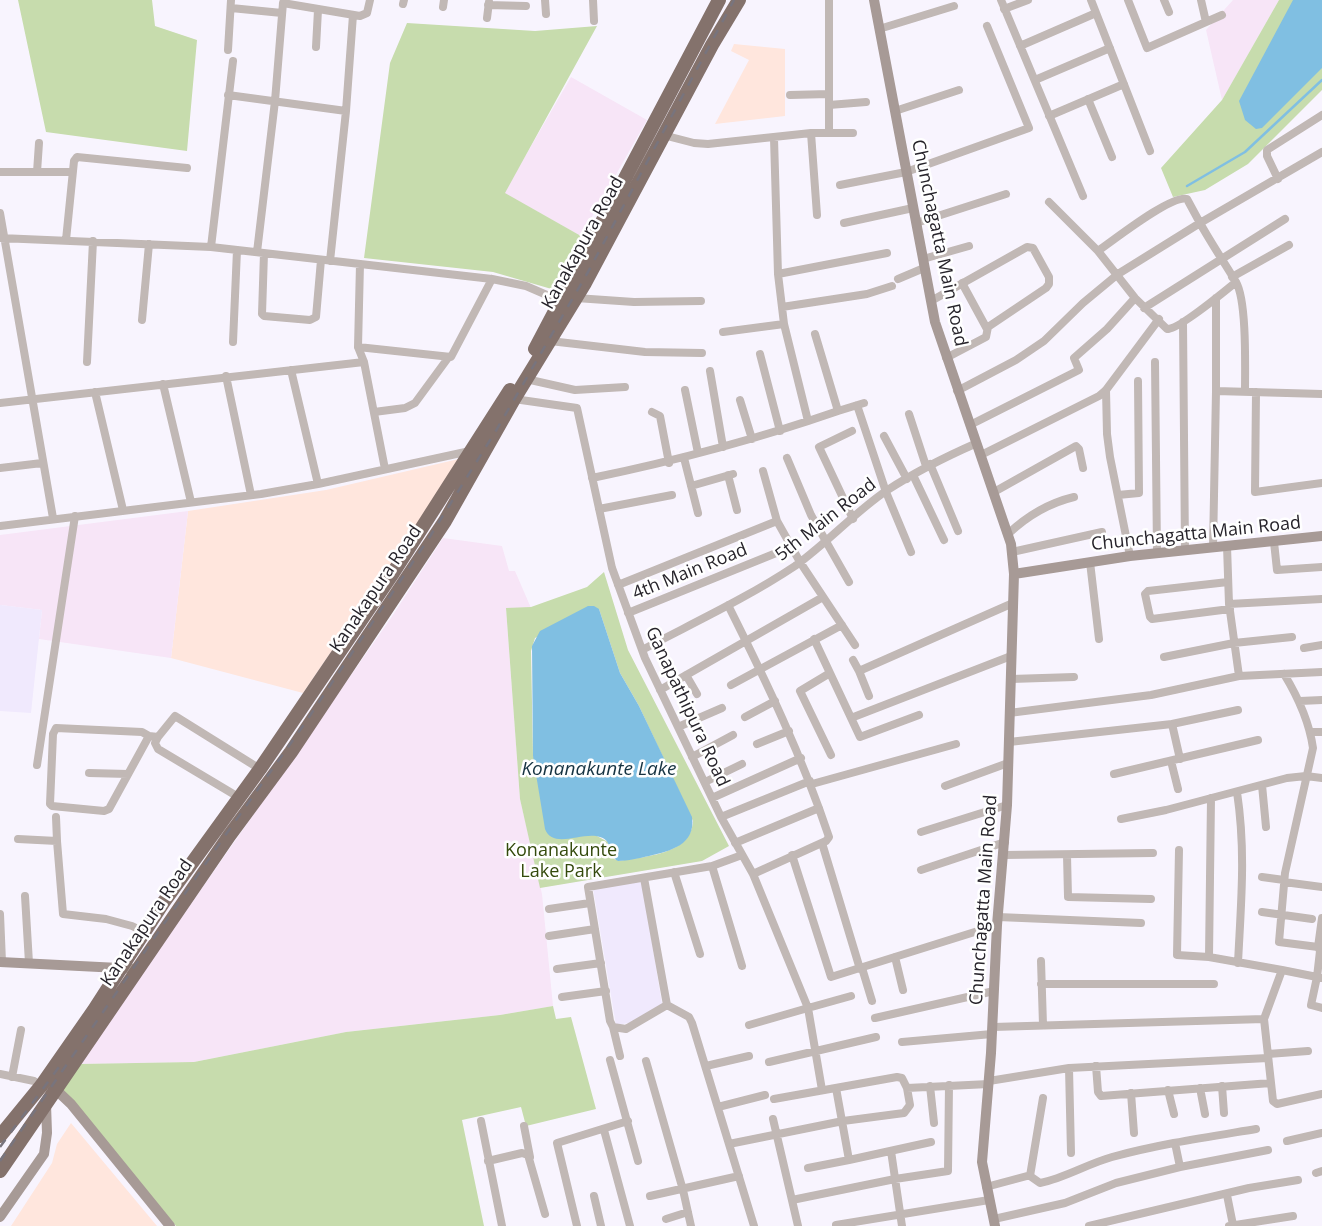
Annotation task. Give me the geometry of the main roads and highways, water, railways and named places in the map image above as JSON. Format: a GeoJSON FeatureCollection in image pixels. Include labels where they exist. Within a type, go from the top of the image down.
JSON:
{"type":"FeatureCollection","features":[{"type":"Feature","properties":{"kind":"highway","name":"Kanakapura Road"},"geometry":{"type":"LineString","coordinates":[[0,1136],[6,1123],[43,1083],[163,903],[240,798],[514,399],[550,341],[719,0]]}},
{"type":"Feature","properties":{"kind":"highway","name":"Kanakapura Road"},"geometry":{"type":"LineString","coordinates":[[0,1171],[229,836],[291,752],[445,520],[478,452],[527,364],[569,302],[739,0]]}},
{"type":"Feature","properties":{"kind":"water"},"geometry":{"type":"Polygon","coordinates":[[[1293,0],[1322,0],[1322,68],[1262,128],[1256,129],[1245,120],[1239,101],[1293,0]]]}},
{"type":"Feature","properties":{"kind":"water","name":"Konanakunte Lake"},"geometry":{"type":"Polygon","coordinates":[[[588,606],[594,606],[599,609],[620,673],[639,706],[692,817],[692,827],[686,840],[665,852],[618,861],[613,856],[607,841],[600,837],[585,836],[561,839],[549,835],[545,829],[533,756],[532,646],[540,631],[588,606]]]}},
{"type":"Feature","properties":{"kind":"waterway"},"geometry":{"type":"LineString","coordinates":[[1187,186],[1245,152],[1322,80]]}},
{"type":"Feature","properties":{"kind":"railway"},"geometry":{"type":"LineString","coordinates":[[0,1161],[303,726],[429,538],[497,429],[588,272],[734,0]]}},
{"type":"Feature","properties":{"kind":"railway"},"geometry":{"type":"LineString","coordinates":[[0,1147],[59,1067]]}},
{"type":"Feature","properties":{"kind":"park label","name":"Konanakunte Lake Park"},"geometry":{"type":"Point","coordinates":[561,861]}}]}
